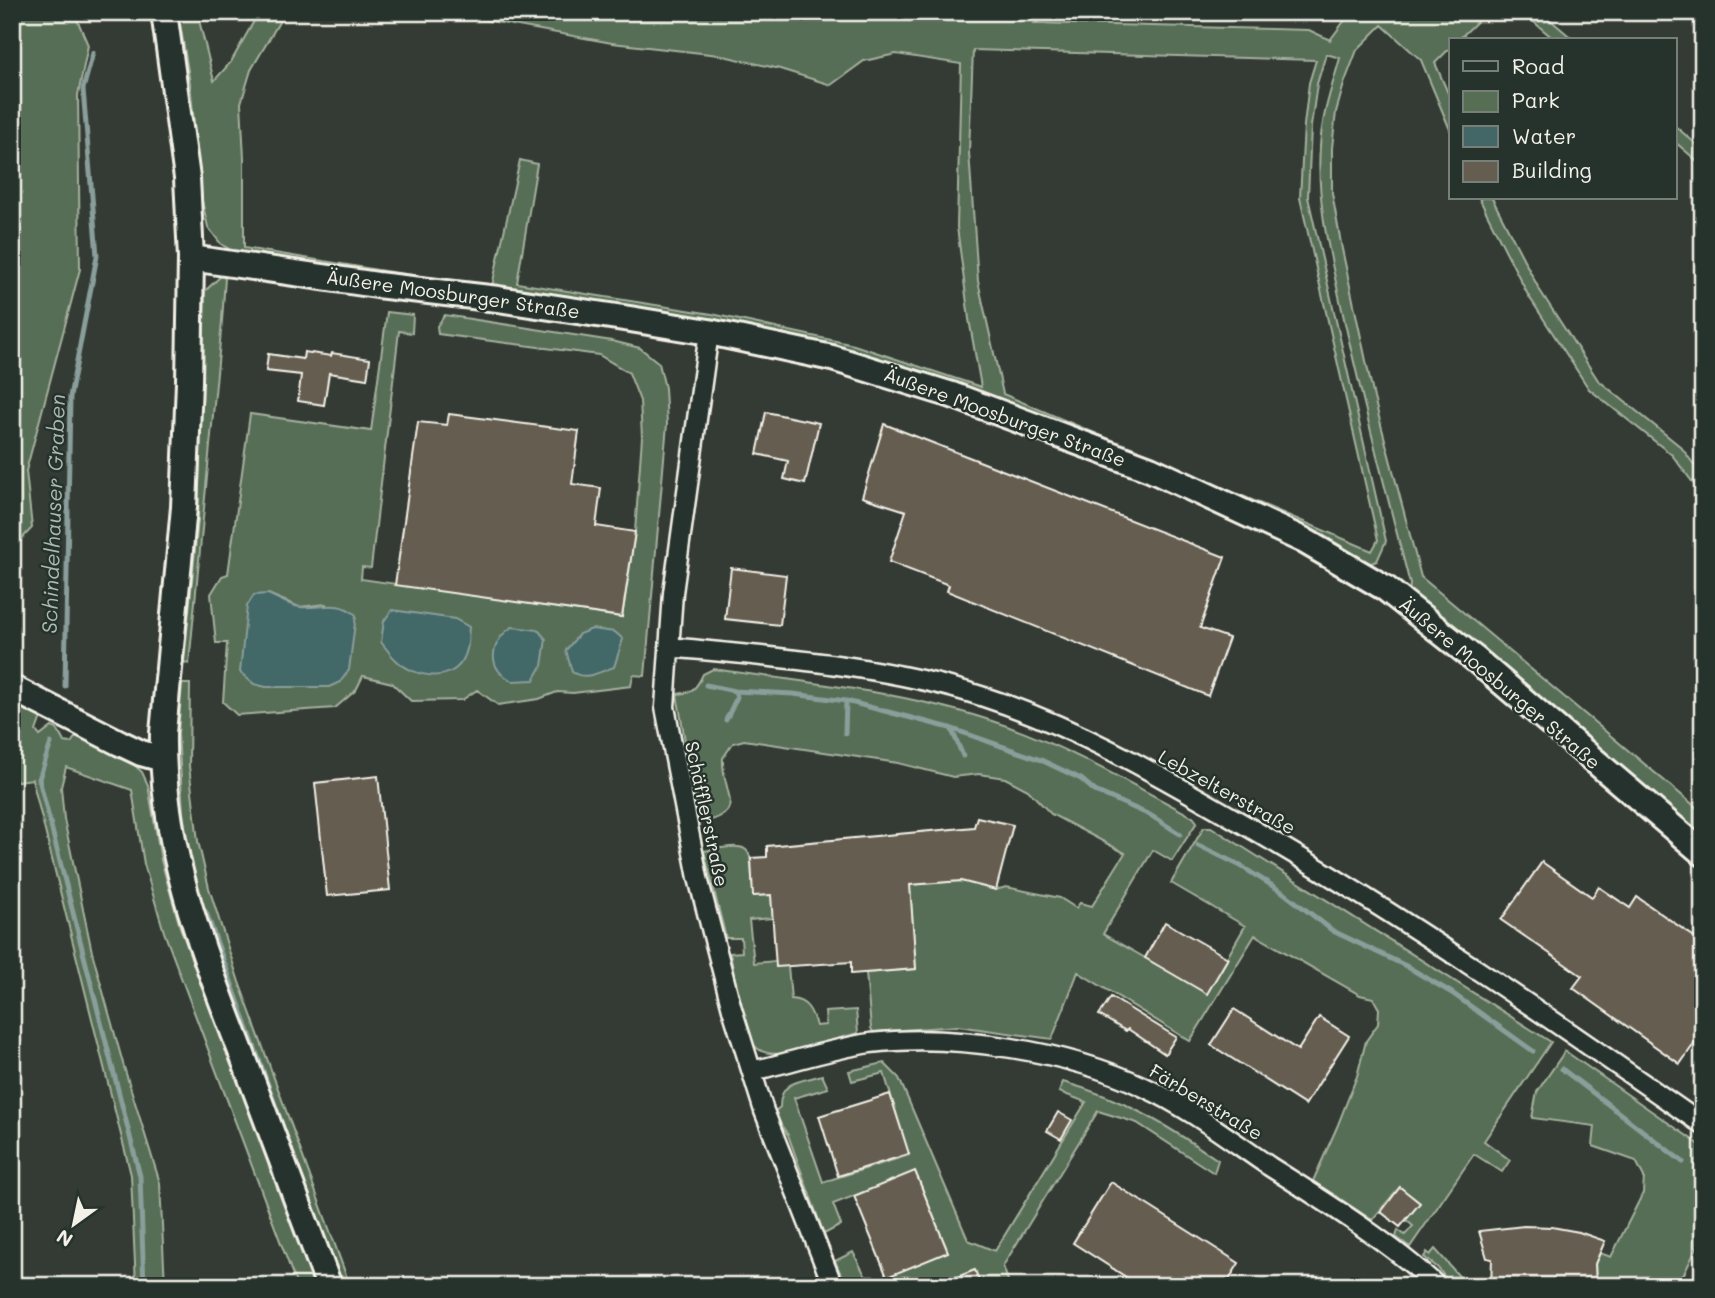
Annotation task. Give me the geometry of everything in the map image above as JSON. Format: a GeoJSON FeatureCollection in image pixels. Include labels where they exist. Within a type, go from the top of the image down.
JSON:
{"type":"FeatureCollection","features":[{"type":"Feature","properties":{"kind":"street"},"geometry":{"type":"LineString","coordinates":[[164,12],[187,178],[191,258],[190,382],[184,507],[165,702],[163,759],[174,850],[191,915],[329,1286]]}},
{"type":"Feature","properties":{"kind":"street","name":"Äußere Moosburger Straße"},"geometry":{"type":"LineString","coordinates":[[191,258],[377,285],[498,299],[709,332],[832,358],[953,395],[1150,469],[1303,540],[1385,588],[1432,622],[1703,853]]}},
{"type":"Feature","properties":{"kind":"street","name":"Schäfflerstraße"},"geometry":{"type":"LineString","coordinates":[[709,332],[673,593],[665,707],[712,936],[764,1111],[832,1286]]}},
{"type":"Feature","properties":{"kind":"street","name":"Lebzelterstraße"},"geometry":{"type":"LineString","coordinates":[[669,647],[840,667],[925,682],[984,697],[1099,743],[1330,875],[1558,1024],[1703,1125]]}},
{"type":"Feature","properties":{"kind":"street"},"geometry":{"type":"LineString","coordinates":[[12,688],[141,753],[163,759]]}},
{"type":"Feature","properties":{"kind":"street","name":"Färberstraße"},"geometry":{"type":"LineString","coordinates":[[752,1071],[828,1051],[895,1041],[968,1044],[1060,1056],[1085,1063],[1145,1087],[1170,1101],[1301,1186],[1410,1262],[1437,1286]]}},
{"type":"Feature","properties":{"kind":"green space"},"geometry":{"type":"Polygon","coordinates":[[[12,12],[74,12],[88,45],[78,95],[80,269],[26,471],[32,528],[13,548],[12,12]]]}},
{"type":"Feature","properties":{"kind":"green space"},"geometry":{"type":"Polygon","coordinates":[[[178,12],[197,12],[214,81],[231,62],[259,12],[285,12],[251,70],[241,103],[244,248],[492,286],[520,160],[537,164],[517,283],[712,314],[854,345],[981,387],[957,227],[961,64],[896,54],[864,61],[831,85],[780,69],[719,55],[612,43],[440,12],[1053,12],[1035,23],[1309,30],[1330,40],[1351,12],[1487,12],[1460,38],[1449,38],[1449,49],[1435,63],[1449,95],[1449,127],[1421,60],[1382,25],[1357,50],[1344,84],[1336,112],[1332,148],[1332,193],[1374,398],[1421,577],[1703,813],[1703,838],[1409,593],[1410,584],[1351,348],[1322,210],[1319,167],[1321,134],[1340,58],[1326,54],[1317,84],[1311,126],[1308,197],[1386,541],[1377,561],[1366,565],[906,376],[234,252],[221,244],[208,227],[202,201],[190,83],[178,12]],[[973,50],[969,152],[978,281],[1003,394],[1372,551],[1378,540],[1300,198],[1309,83],[1316,60],[973,50]]]}},
{"type":"Feature","properties":{"kind":"green space"},"geometry":{"type":"Polygon","coordinates":[[[1522,12],[1541,12],[1572,38],[1553,38],[1522,12]]]}},
{"type":"Feature","properties":{"kind":"green space"},"geometry":{"type":"Polygon","coordinates":[[[1676,127],[1703,150],[1703,166],[1676,143],[1676,127]]]}},
{"type":"Feature","properties":{"kind":"green space"},"geometry":{"type":"Polygon","coordinates":[[[1480,200],[1493,200],[1539,289],[1598,380],[1681,447],[1703,477],[1703,496],[1672,455],[1589,389],[1528,295],[1480,200]]]}},
{"type":"Feature","properties":{"kind":"green space"},"geometry":{"type":"Polygon","coordinates":[[[221,276],[225,278],[222,321],[189,664],[184,662],[198,520],[205,291],[221,276]]]}},
{"type":"Feature","properties":{"kind":"green space"},"geometry":{"type":"Polygon","coordinates":[[[387,312],[413,315],[412,333],[399,331],[371,568],[362,567],[361,579],[622,617],[635,532],[642,437],[640,401],[629,373],[599,355],[438,334],[437,326],[445,315],[612,341],[640,348],[659,363],[665,388],[667,424],[645,676],[633,675],[631,686],[573,693],[557,692],[539,699],[498,705],[477,690],[462,700],[411,701],[392,683],[363,676],[356,690],[335,708],[237,715],[223,702],[227,643],[216,643],[211,594],[222,576],[228,574],[250,414],[371,431],[387,312]],[[268,594],[266,687],[328,687],[340,682],[326,604],[299,607],[268,594]]]}},
{"type":"Feature","properties":{"kind":"green space"},"geometry":{"type":"Polygon","coordinates":[[[713,669],[885,694],[986,719],[1066,751],[1193,817],[1197,822],[1172,861],[1153,850],[1103,934],[1207,993],[1245,926],[1171,883],[1204,827],[1211,827],[1551,1042],[1484,1141],[1510,1160],[1502,1172],[1474,1154],[1410,1247],[1396,1237],[1398,1230],[1405,1235],[1413,1226],[1406,1220],[1399,1188],[1372,1220],[1313,1181],[1357,1076],[1366,1041],[1378,1024],[1379,1009],[1373,998],[1360,995],[1255,935],[1190,1041],[1078,972],[1052,1039],[958,1026],[873,1032],[866,973],[916,969],[911,901],[773,910],[773,918],[749,920],[754,963],[776,961],[788,966],[791,999],[808,1007],[816,1026],[826,1025],[825,1012],[856,1010],[858,1033],[784,1054],[760,1050],[754,1045],[746,1028],[730,953],[742,952],[741,938],[726,938],[704,851],[735,847],[748,852],[754,896],[961,881],[996,890],[1006,887],[1060,898],[1076,908],[1080,903],[1092,906],[1125,853],[1051,814],[1028,790],[1005,778],[979,774],[953,777],[898,763],[744,740],[733,743],[723,758],[729,808],[715,819],[699,823],[677,694],[693,689],[703,674],[713,669]]]}},
{"type":"Feature","properties":{"kind":"green space"},"geometry":{"type":"Polygon","coordinates":[[[182,684],[190,684],[189,766],[198,841],[209,888],[239,982],[350,1286],[337,1286],[209,934],[189,855],[183,812],[178,733],[182,684]]]}},
{"type":"Feature","properties":{"kind":"green space"},"geometry":{"type":"Polygon","coordinates":[[[12,697],[41,717],[36,731],[40,736],[52,727],[57,729],[64,742],[71,743],[76,736],[86,737],[129,760],[142,772],[148,785],[161,860],[180,927],[315,1286],[297,1286],[164,932],[144,864],[132,790],[66,767],[61,787],[64,819],[92,952],[160,1183],[165,1286],[136,1286],[131,1175],[32,779],[12,782],[12,697]]]}},
{"type":"Feature","properties":{"kind":"green space"},"geometry":{"type":"Polygon","coordinates":[[[1565,1051],[1703,1147],[1703,1235],[1678,1286],[1596,1286],[1595,1258],[1598,1258],[1600,1253],[1611,1257],[1643,1193],[1644,1177],[1636,1161],[1593,1146],[1595,1126],[1532,1118],[1537,1092],[1565,1051]]]}},
{"type":"Feature","properties":{"kind":"green space"},"geometry":{"type":"Polygon","coordinates":[[[884,1063],[899,1078],[968,1240],[995,1251],[1086,1102],[1059,1092],[1063,1082],[1106,1096],[1162,1124],[1218,1160],[1214,1173],[1137,1123],[1098,1111],[1003,1266],[1010,1286],[981,1286],[974,1270],[935,1286],[846,1286],[835,1261],[853,1252],[869,1283],[948,1252],[915,1172],[833,1204],[841,1225],[824,1234],[788,1135],[773,1113],[780,1107],[783,1092],[787,1087],[822,1075],[828,1088],[794,1098],[823,1182],[909,1155],[884,1073],[852,1081],[849,1071],[884,1063]]]}},
{"type":"Feature","properties":{"kind":"green space"},"geometry":{"type":"Polygon","coordinates":[[[1435,1249],[1467,1286],[1452,1286],[1437,1267],[1424,1257],[1427,1252],[1430,1255],[1435,1249]]]}},
{"type":"Feature","properties":{"kind":"water"},"geometry":{"type":"Polygon","coordinates":[[[268,594],[296,606],[343,607],[356,615],[349,670],[340,682],[329,687],[266,687],[254,684],[240,672],[247,606],[254,595],[268,594]]]}},
{"type":"Feature","properties":{"kind":"water"},"geometry":{"type":"Polygon","coordinates":[[[392,610],[455,619],[469,627],[468,647],[462,661],[446,674],[436,675],[425,675],[404,666],[381,642],[384,621],[392,610]]]}},
{"type":"Feature","properties":{"kind":"water"},"geometry":{"type":"Polygon","coordinates":[[[512,627],[538,630],[546,639],[542,666],[534,680],[512,681],[500,672],[496,665],[496,646],[502,635],[512,627]]]}},
{"type":"Feature","properties":{"kind":"water"},"geometry":{"type":"Polygon","coordinates":[[[592,629],[615,632],[623,639],[614,667],[593,675],[577,675],[572,672],[566,650],[579,634],[592,629]]]}},
{"type":"Feature","properties":{"kind":"building"},"geometry":{"type":"Polygon","coordinates":[[[304,352],[370,359],[367,379],[329,373],[324,405],[298,401],[301,375],[266,371],[268,354],[303,359],[304,352]]]}},
{"type":"Feature","properties":{"kind":"building"},"geometry":{"type":"Polygon","coordinates":[[[766,412],[819,423],[805,484],[784,479],[788,461],[757,454],[766,412]]]}},
{"type":"Feature","properties":{"kind":"building"},"geometry":{"type":"Polygon","coordinates":[[[449,414],[579,431],[572,484],[601,488],[596,526],[635,532],[622,617],[395,585],[418,422],[447,425],[449,414]]]}},
{"type":"Feature","properties":{"kind":"building"},"geometry":{"type":"Polygon","coordinates":[[[884,424],[1225,557],[1200,628],[1229,638],[1208,696],[947,591],[949,585],[889,562],[906,511],[862,497],[884,424]]]}},
{"type":"Feature","properties":{"kind":"building"},"geometry":{"type":"Polygon","coordinates":[[[731,568],[786,575],[780,625],[725,619],[731,568]]]}},
{"type":"Feature","properties":{"kind":"building"},"geometry":{"type":"Polygon","coordinates":[[[378,776],[390,890],[327,896],[315,783],[378,776]]]}},
{"type":"Feature","properties":{"kind":"building"},"geometry":{"type":"Polygon","coordinates":[[[977,817],[1013,825],[996,890],[961,881],[910,885],[916,969],[851,974],[851,962],[776,967],[771,895],[753,896],[751,858],[767,857],[767,846],[974,827],[977,817]]]}},
{"type":"Feature","properties":{"kind":"building"},"geometry":{"type":"Polygon","coordinates":[[[1542,862],[1592,897],[1599,887],[1630,908],[1637,897],[1703,943],[1703,1031],[1680,1064],[1573,988],[1582,976],[1501,920],[1542,862]]]}},
{"type":"Feature","properties":{"kind":"building"},"geometry":{"type":"Polygon","coordinates":[[[1165,922],[1228,958],[1207,994],[1145,958],[1165,922]]]}},
{"type":"Feature","properties":{"kind":"building"},"geometry":{"type":"Polygon","coordinates":[[[1111,997],[1176,1037],[1165,1054],[1128,1029],[1126,1031],[1099,1015],[1111,997]]]}},
{"type":"Feature","properties":{"kind":"building"},"geometry":{"type":"Polygon","coordinates":[[[1234,1009],[1298,1050],[1319,1017],[1349,1036],[1305,1105],[1211,1045],[1234,1009]]]}},
{"type":"Feature","properties":{"kind":"building"},"geometry":{"type":"Polygon","coordinates":[[[890,1094],[909,1154],[838,1176],[819,1116],[890,1094]]]}},
{"type":"Feature","properties":{"kind":"building"},"geometry":{"type":"Polygon","coordinates":[[[1058,1112],[1072,1120],[1061,1139],[1047,1131],[1058,1112]]]}},
{"type":"Feature","properties":{"kind":"building"},"geometry":{"type":"Polygon","coordinates":[[[915,1171],[948,1252],[887,1277],[854,1196],[915,1171]]]}},
{"type":"Feature","properties":{"kind":"building"},"geometry":{"type":"Polygon","coordinates":[[[1111,1182],[1239,1263],[1225,1286],[1140,1286],[1073,1243],[1111,1182]]]}},
{"type":"Feature","properties":{"kind":"building"},"geometry":{"type":"Polygon","coordinates":[[[1400,1187],[1420,1203],[1400,1227],[1381,1212],[1400,1187]]]}},
{"type":"Feature","properties":{"kind":"building"},"geometry":{"type":"Polygon","coordinates":[[[1524,1226],[1579,1232],[1605,1241],[1595,1264],[1596,1286],[1491,1286],[1492,1259],[1487,1258],[1479,1231],[1524,1226]]]}},
{"type":"Feature","properties":{"kind":"building"},"geometry":{"type":"Polygon","coordinates":[[[975,1270],[981,1286],[937,1286],[937,1285],[975,1270]]]}},
{"type":"Feature","properties":{"kind":"waterway","name":"Schindelhauser Graben"},"geometry":{"type":"LineString","coordinates":[[65,686],[70,397],[97,256],[83,89],[93,53]]}},
{"type":"Feature","properties":{"kind":"waterway"},"geometry":{"type":"LineString","coordinates":[[706,685],[735,691],[793,694],[846,701],[950,728],[1041,760],[1081,779],[1095,791],[1150,815],[1180,834]]}},
{"type":"Feature","properties":{"kind":"waterway"},"geometry":{"type":"LineString","coordinates":[[726,720],[737,697],[735,691]]}},
{"type":"Feature","properties":{"kind":"waterway"},"geometry":{"type":"LineString","coordinates":[[845,733],[846,701]]}},
{"type":"Feature","properties":{"kind":"waterway"},"geometry":{"type":"LineString","coordinates":[[952,730],[963,756]]}},
{"type":"Feature","properties":{"kind":"waterway","name":"Schindelhauser Graben"},"geometry":{"type":"LineString","coordinates":[[51,743],[39,779],[140,1176],[144,1286]]}},
{"type":"Feature","properties":{"kind":"waterway"},"geometry":{"type":"LineString","coordinates":[[1198,845],[1239,865],[1284,893],[1333,931],[1406,966],[1452,993],[1533,1051]]}},
{"type":"Feature","properties":{"kind":"waterway"},"geometry":{"type":"LineString","coordinates":[[206,912],[291,1149]]}},
{"type":"Feature","properties":{"kind":"waterway"},"geometry":{"type":"LineString","coordinates":[[1562,1069],[1683,1162]]}}]}
